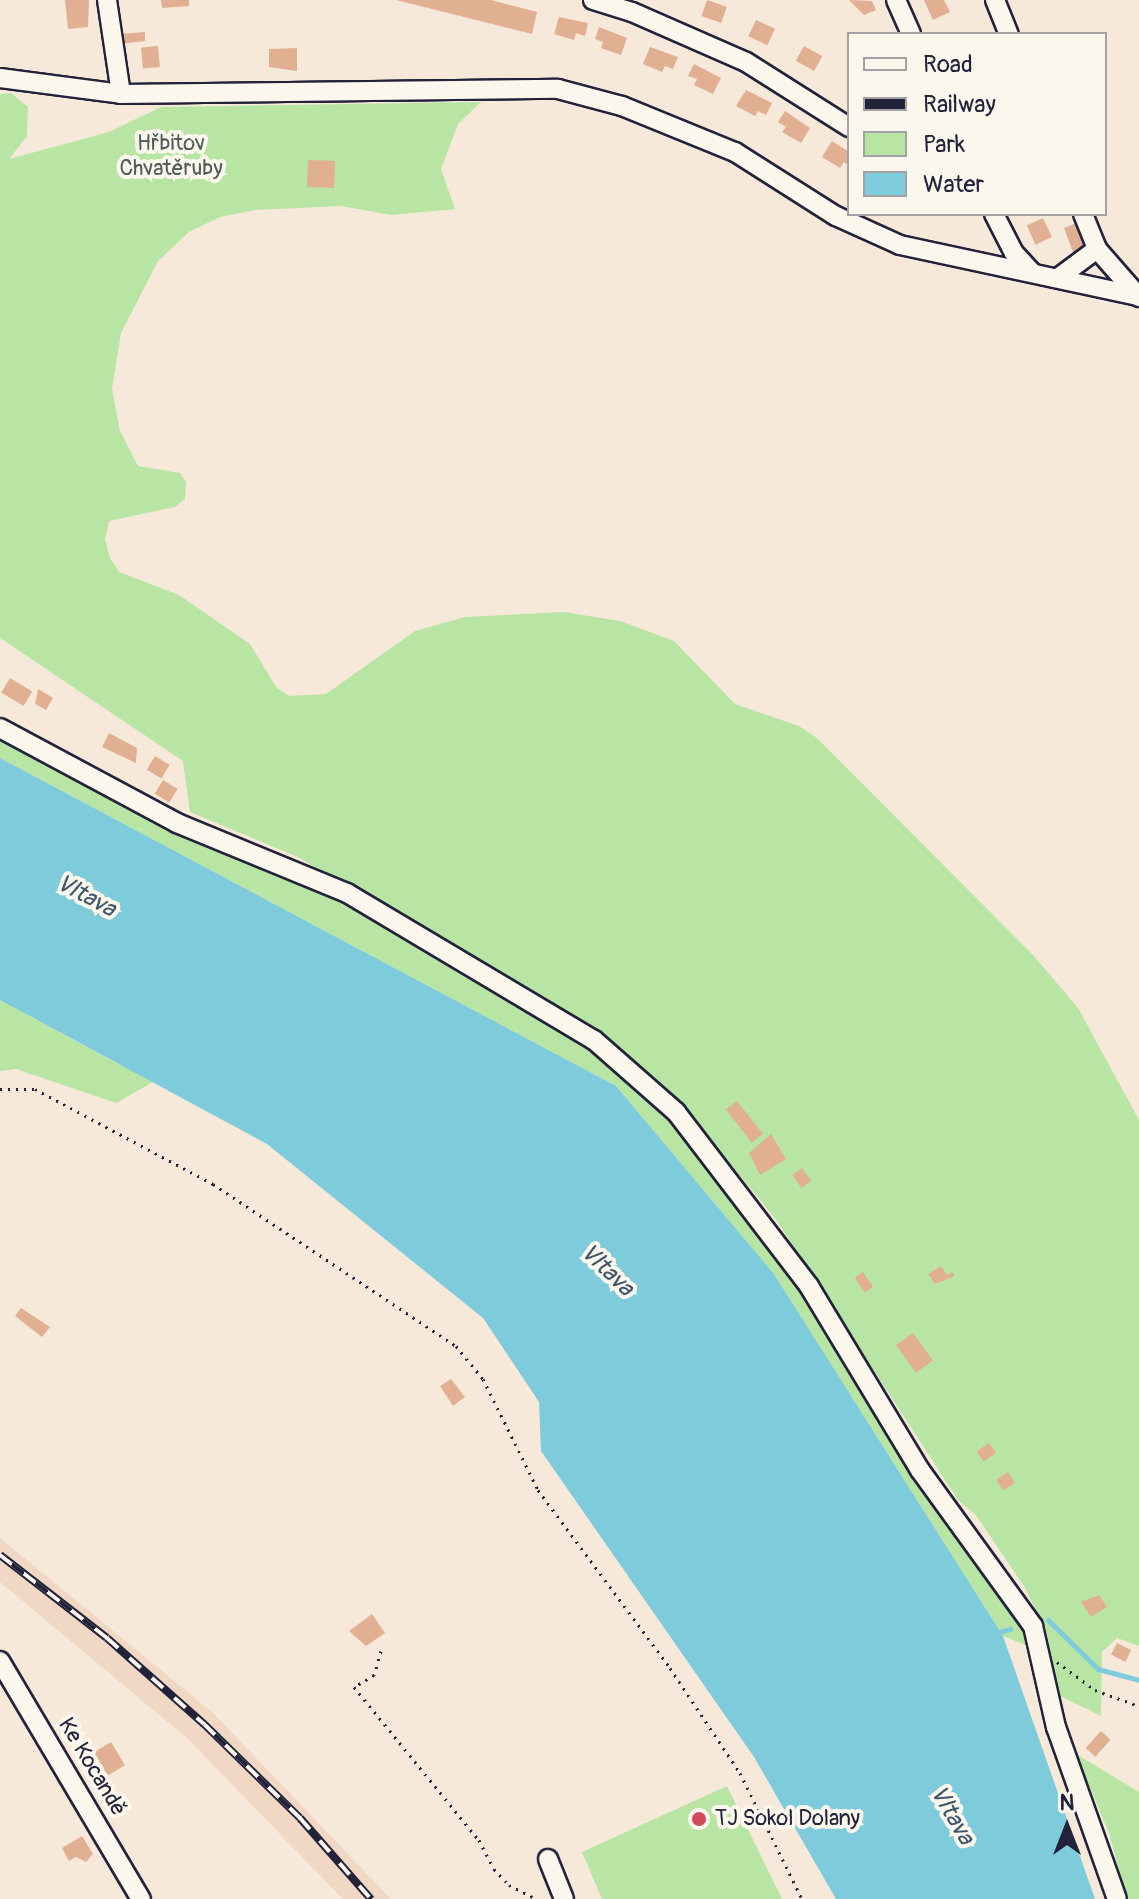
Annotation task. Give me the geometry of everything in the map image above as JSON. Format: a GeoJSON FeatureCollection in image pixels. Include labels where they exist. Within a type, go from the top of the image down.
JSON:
{"type":"FeatureCollection","features":[{"type":"Feature","properties":{"kind":"street"},"geometry":{"type":"LineString","coordinates":[[107,0],[121,94]]}},
{"type":"Feature","properties":{"kind":"street"},"geometry":{"type":"LineString","coordinates":[[593,0],[632,12],[746,62],[847,126]]}},
{"type":"Feature","properties":{"kind":"street"},"geometry":{"type":"LineString","coordinates":[[896,0],[910,32]]}},
{"type":"Feature","properties":{"kind":"street"},"geometry":{"type":"LineString","coordinates":[[995,0],[1008,32]]}},
{"type":"Feature","properties":{"kind":"street"},"geometry":{"type":"LineString","coordinates":[[0,78],[121,94],[558,89],[622,106],[735,152],[836,216],[900,245],[1138,297]]}},
{"type":"Feature","properties":{"kind":"street"},"geometry":{"type":"LineString","coordinates":[[979,216],[1002,233]]}},
{"type":"Feature","properties":{"kind":"street"},"geometry":{"type":"LineString","coordinates":[[995,216],[1002,233],[1032,272]]}},
{"type":"Feature","properties":{"kind":"street"},"geometry":{"type":"LineString","coordinates":[[1084,216],[1097,249],[1138,297]]}},
{"type":"Feature","properties":{"kind":"street"},"geometry":{"type":"LineString","coordinates":[[1058,278],[1097,249]]}},
{"type":"Feature","properties":{"kind":"street"},"geometry":{"type":"LineString","coordinates":[[0,728],[177,823],[347,893],[594,1040],[676,1112],[777,1240],[920,1470],[1033,1626],[1042,1651],[1056,1727],[1117,1899]]}},
{"type":"Feature","properties":{"kind":"street","name":"Ke Kocandě"},"geometry":{"type":"LineString","coordinates":[[0,1661],[141,1899]]}},
{"type":"Feature","properties":{"kind":"street"},"geometry":{"type":"LineString","coordinates":[[548,1859],[564,1899]]}},
{"type":"Feature","properties":{"kind":"path"},"geometry":{"type":"LineString","coordinates":[[0,1089],[35,1089],[213,1184],[456,1346],[483,1379],[538,1490],[670,1668],[740,1773],[802,1899]]}},
{"type":"Feature","properties":{"kind":"path"},"geometry":{"type":"LineString","coordinates":[[381,1651],[374,1675],[354,1687],[479,1840],[494,1869],[509,1885],[537,1899]]}},
{"type":"Feature","properties":{"kind":"path"},"geometry":{"type":"LineString","coordinates":[[1042,1651],[1095,1690],[1139,1706]]}},
{"type":"Feature","properties":{"kind":"shaded area"},"geometry":{"type":"Polygon","coordinates":[[[0,1538],[213,1713],[391,1899],[343,1899],[188,1739],[0,1582],[0,1538]]]}},
{"type":"Feature","properties":{"kind":"green space","name":"Hřbitov Chvatěruby"},"geometry":{"type":"Polygon","coordinates":[[[11,93],[28,107],[27,136],[9,159],[109,132],[161,107],[481,102],[458,124],[441,169],[455,209],[391,215],[341,206],[255,210],[220,217],[189,232],[158,261],[121,333],[112,389],[120,431],[138,466],[180,473],[186,482],[185,499],[175,507],[109,521],[105,539],[110,558],[119,572],[179,595],[250,644],[276,687],[289,696],[326,694],[415,631],[465,617],[564,612],[620,621],[674,641],[735,704],[799,726],[817,738],[1033,955],[1078,1008],[1139,1120],[1139,1646],[1117,1638],[1102,1652],[1101,1716],[1060,1696],[1045,1628],[1024,1586],[975,1514],[958,1500],[777,1221],[684,1107],[528,987],[448,949],[298,857],[190,812],[183,761],[0,638],[0,94],[11,93]]]}},
{"type":"Feature","properties":{"kind":"green space"},"geometry":{"type":"Polygon","coordinates":[[[0,728],[177,823],[347,893],[516,991],[676,1112],[769,1229],[1041,1651],[1003,1636],[774,1274],[616,1086],[0,758],[0,728]]]}},
{"type":"Feature","properties":{"kind":"green space"},"geometry":{"type":"Polygon","coordinates":[[[0,1000],[155,1081],[116,1103],[16,1069],[0,1071],[0,1000]]]}},
{"type":"Feature","properties":{"kind":"green space"},"geometry":{"type":"Polygon","coordinates":[[[1076,1754],[1139,1792],[1139,1899],[1127,1899],[1109,1833],[1076,1754]]]}},
{"type":"Feature","properties":{"kind":"green space","name":"TJ Sokol Dolany"},"geometry":{"type":"Polygon","coordinates":[[[727,1786],[782,1899],[602,1899],[582,1852],[727,1786]]]}},
{"type":"Feature","properties":{"kind":"water","name":"Vltava"},"geometry":{"type":"Polygon","coordinates":[[[0,758],[616,1086],[774,1274],[1003,1636],[1095,1899],[836,1899],[754,1757],[541,1451],[539,1402],[483,1318],[267,1144],[0,1000],[0,758]]]}},
{"type":"Feature","properties":{"kind":"building"},"geometry":{"type":"Polygon","coordinates":[[[65,0],[89,0],[88,27],[68,29],[65,0]]]}},
{"type":"Feature","properties":{"kind":"building"},"geometry":{"type":"Polygon","coordinates":[[[161,0],[189,0],[189,6],[162,8],[161,0]]]}},
{"type":"Feature","properties":{"kind":"building"},"geometry":{"type":"Polygon","coordinates":[[[396,0],[491,0],[537,12],[532,34],[396,0]]]}},
{"type":"Feature","properties":{"kind":"building"},"geometry":{"type":"Polygon","coordinates":[[[707,0],[727,7],[721,23],[701,16],[707,0]]]}},
{"type":"Feature","properties":{"kind":"building"},"geometry":{"type":"Polygon","coordinates":[[[849,0],[872,1],[876,10],[864,15],[849,0]]]}},
{"type":"Feature","properties":{"kind":"building"},"geometry":{"type":"Polygon","coordinates":[[[924,0],[944,0],[950,12],[933,20],[924,0]]]}},
{"type":"Feature","properties":{"kind":"building"},"geometry":{"type":"Polygon","coordinates":[[[559,17],[588,23],[585,36],[576,33],[574,40],[554,34],[559,17]]]}},
{"type":"Feature","properties":{"kind":"building"},"geometry":{"type":"Polygon","coordinates":[[[756,20],[775,29],[767,45],[748,36],[756,20]]]}},
{"type":"Feature","properties":{"kind":"building"},"geometry":{"type":"Polygon","coordinates":[[[599,27],[627,38],[621,55],[601,48],[603,42],[595,39],[599,27]]]}},
{"type":"Feature","properties":{"kind":"building"},"geometry":{"type":"Polygon","coordinates":[[[145,32],[145,41],[120,44],[119,34],[145,32]]]}},
{"type":"Feature","properties":{"kind":"building"},"geometry":{"type":"Polygon","coordinates":[[[158,46],[160,67],[143,68],[141,47],[158,46]]]}},
{"type":"Feature","properties":{"kind":"building"},"geometry":{"type":"Polygon","coordinates":[[[804,46],[822,56],[814,71],[796,61],[804,46]]]}},
{"type":"Feature","properties":{"kind":"building"},"geometry":{"type":"Polygon","coordinates":[[[650,47],[678,57],[673,69],[665,66],[662,72],[643,64],[650,47]]]}},
{"type":"Feature","properties":{"kind":"building"},"geometry":{"type":"Polygon","coordinates":[[[297,48],[297,71],[269,67],[269,49],[297,48]]]}},
{"type":"Feature","properties":{"kind":"building"},"geometry":{"type":"Polygon","coordinates":[[[694,64],[721,78],[713,94],[694,85],[697,79],[688,76],[694,64]]]}},
{"type":"Feature","properties":{"kind":"building"},"geometry":{"type":"Polygon","coordinates":[[[746,90],[772,103],[766,115],[758,111],[755,116],[736,106],[746,90]]]}},
{"type":"Feature","properties":{"kind":"building"},"geometry":{"type":"Polygon","coordinates":[[[785,111],[810,128],[801,143],[782,132],[786,127],[778,122],[785,111]]]}},
{"type":"Feature","properties":{"kind":"building"},"geometry":{"type":"Polygon","coordinates":[[[832,141],[847,151],[847,164],[844,162],[840,168],[822,157],[832,141]]]}},
{"type":"Feature","properties":{"kind":"building"},"geometry":{"type":"Polygon","coordinates":[[[308,160],[335,161],[334,188],[307,187],[308,160]]]}},
{"type":"Feature","properties":{"kind":"building"},"geometry":{"type":"Polygon","coordinates":[[[1043,218],[1052,237],[1036,245],[1027,226],[1043,218]]]}},
{"type":"Feature","properties":{"kind":"building"},"geometry":{"type":"Polygon","coordinates":[[[1077,223],[1084,247],[1073,252],[1064,228],[1077,223]]]}},
{"type":"Feature","properties":{"kind":"building"},"geometry":{"type":"Polygon","coordinates":[[[10,678],[32,691],[24,706],[1,693],[10,678]]]}},
{"type":"Feature","properties":{"kind":"building"},"geometry":{"type":"Polygon","coordinates":[[[38,689],[53,698],[46,710],[35,704],[38,689]]]}},
{"type":"Feature","properties":{"kind":"building"},"geometry":{"type":"Polygon","coordinates":[[[109,733],[137,748],[136,763],[102,747],[109,733]]]}},
{"type":"Feature","properties":{"kind":"building"},"geometry":{"type":"Polygon","coordinates":[[[155,756],[170,765],[161,778],[147,770],[155,756]]]}},
{"type":"Feature","properties":{"kind":"building"},"geometry":{"type":"Polygon","coordinates":[[[163,780],[178,789],[169,802],[155,794],[163,780]]]}},
{"type":"Feature","properties":{"kind":"building"},"geometry":{"type":"Polygon","coordinates":[[[737,1101],[763,1134],[752,1143],[726,1110],[737,1101]]]}},
{"type":"Feature","properties":{"kind":"building"},"geometry":{"type":"Polygon","coordinates":[[[771,1134],[786,1159],[760,1175],[749,1153],[771,1134]]]}},
{"type":"Feature","properties":{"kind":"building"},"geometry":{"type":"Polygon","coordinates":[[[802,1168],[811,1181],[801,1188],[792,1175],[802,1168]]]}},
{"type":"Feature","properties":{"kind":"building"},"geometry":{"type":"Polygon","coordinates":[[[941,1266],[947,1275],[952,1272],[955,1276],[935,1284],[928,1274],[941,1266]]]}},
{"type":"Feature","properties":{"kind":"building"},"geometry":{"type":"Polygon","coordinates":[[[863,1272],[873,1287],[865,1293],[855,1278],[863,1272]]]}},
{"type":"Feature","properties":{"kind":"building"},"geometry":{"type":"Polygon","coordinates":[[[21,1308],[50,1327],[42,1337],[15,1316],[21,1308]]]}},
{"type":"Feature","properties":{"kind":"building"},"geometry":{"type":"Polygon","coordinates":[[[913,1333],[933,1361],[916,1373],[896,1345],[913,1333]]]}},
{"type":"Feature","properties":{"kind":"building"},"geometry":{"type":"Polygon","coordinates":[[[451,1379],[465,1397],[453,1406],[440,1386],[451,1379]]]}},
{"type":"Feature","properties":{"kind":"building"},"geometry":{"type":"Polygon","coordinates":[[[989,1443],[996,1453],[984,1461],[977,1452],[989,1443]]]}},
{"type":"Feature","properties":{"kind":"building"},"geometry":{"type":"Polygon","coordinates":[[[1008,1472],[1015,1483],[1003,1490],[996,1479],[1008,1472]]]}},
{"type":"Feature","properties":{"kind":"building"},"geometry":{"type":"Polygon","coordinates":[[[1099,1595],[1107,1607],[1091,1617],[1081,1602],[1099,1595]]]}},
{"type":"Feature","properties":{"kind":"building"},"geometry":{"type":"Polygon","coordinates":[[[372,1614],[385,1633],[366,1646],[349,1631],[372,1614]]]}},
{"type":"Feature","properties":{"kind":"building"},"geometry":{"type":"Polygon","coordinates":[[[1117,1643],[1131,1650],[1125,1662],[1111,1655],[1117,1643]]]}},
{"type":"Feature","properties":{"kind":"building"},"geometry":{"type":"Polygon","coordinates":[[[1101,1731],[1111,1740],[1095,1757],[1086,1748],[1101,1731]]]}},
{"type":"Feature","properties":{"kind":"building"},"geometry":{"type":"Polygon","coordinates":[[[111,1742],[125,1765],[108,1775],[94,1752],[111,1742]]]}},
{"type":"Feature","properties":{"kind":"building"},"geometry":{"type":"Polygon","coordinates":[[[82,1836],[93,1854],[86,1862],[76,1857],[69,1861],[62,1848],[82,1836]]]}},
{"type":"Feature","properties":{"kind":"waterway"},"geometry":{"type":"LineString","coordinates":[[1048,1620],[1098,1669],[1139,1680]]}},
{"type":"Feature","properties":{"kind":"waterway"},"geometry":{"type":"LineString","coordinates":[[996,1633],[1010,1629]]}},
{"type":"Feature","properties":{"kind":"railway"},"geometry":{"type":"LineString","coordinates":[[0,1555],[107,1638],[204,1724],[300,1818],[371,1899]]}},
{"type":"Feature","properties":{"kind":"place","name":"TJ Sokol Dolany"},"geometry":{"type":"Point","coordinates":[699,1819]}}]}
